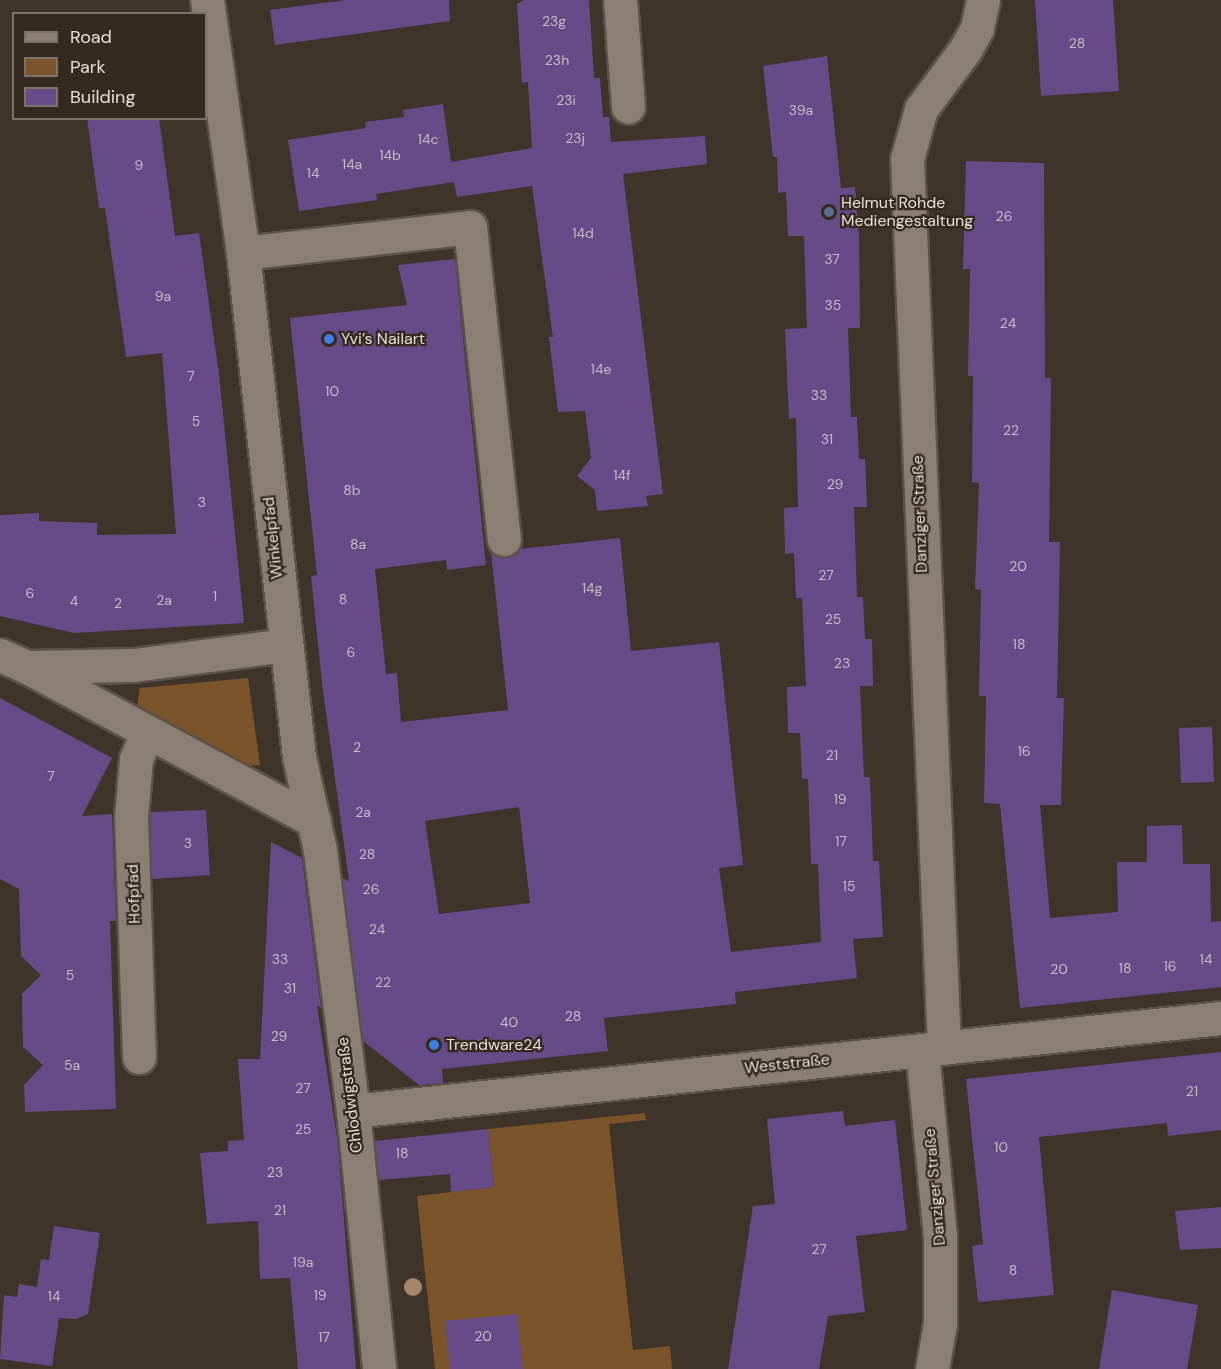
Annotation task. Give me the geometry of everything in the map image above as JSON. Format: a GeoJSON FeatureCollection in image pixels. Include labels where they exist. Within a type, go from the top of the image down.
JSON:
{"type":"FeatureCollection","features":[{"type":"Feature","properties":{"kind":"street","name":"Winkelpfad"},"geometry":{"type":"LineString","coordinates":[[207,0],[243,254],[299,758],[314,821]]}},
{"type":"Feature","properties":{"kind":"street"},"geometry":{"type":"LineString","coordinates":[[620,0],[628,107]]}},
{"type":"Feature","properties":{"kind":"street","name":"Danziger Straße"},"geometry":{"type":"LineString","coordinates":[[932,1369],[940,1324],[940,1236],[908,159],[921,109],[965,50],[977,27],[983,0]]}},
{"type":"Feature","properties":{"kind":"street"},"geometry":{"type":"LineString","coordinates":[[243,254],[470,227],[504,539]]}},
{"type":"Feature","properties":{"kind":"street"},"geometry":{"type":"LineString","coordinates":[[14,661],[134,665],[285,645]]}},
{"type":"Feature","properties":{"kind":"street"},"geometry":{"type":"LineString","coordinates":[[14,661],[314,821]]}},
{"type":"Feature","properties":{"kind":"street","name":"Hofpfad"},"geometry":{"type":"LineString","coordinates":[[139,1057],[131,816],[136,759],[147,733]]}},
{"type":"Feature","properties":{"kind":"street","name":"Chlodwigstraße"},"geometry":{"type":"LineString","coordinates":[[314,821],[353,1111],[379,1369]]}},
{"type":"Feature","properties":{"kind":"street","name":"Weststraße"},"geometry":{"type":"LineString","coordinates":[[353,1111],[1221,1018]]}},
{"type":"Feature","properties":{"kind":"green space"},"geometry":{"type":"Polygon","coordinates":[[[248,678],[260,765],[247,766],[137,707],[140,688],[248,678]]]}},
{"type":"Feature","properties":{"kind":"green space"},"geometry":{"type":"Polygon","coordinates":[[[645,1113],[646,1120],[609,1124],[622,1252],[633,1350],[670,1346],[672,1369],[435,1369],[417,1196],[494,1187],[488,1129],[645,1113]]]}},
{"type":"Feature","properties":{"kind":"building"},"geometry":{"type":"Polygon","coordinates":[[[346,0],[449,0],[450,21],[275,45],[270,10],[346,0]]]}},
{"type":"Feature","properties":{"kind":"building"},"geometry":{"type":"Polygon","coordinates":[[[524,0],[589,0],[594,78],[600,78],[603,117],[609,117],[611,142],[705,136],[707,164],[623,174],[663,494],[646,496],[648,506],[597,511],[595,490],[577,476],[591,458],[585,411],[558,412],[549,337],[553,337],[532,186],[457,197],[454,182],[376,194],[377,200],[299,211],[288,140],[366,128],[365,122],[404,117],[403,110],[443,104],[451,162],[532,148],[528,82],[522,83],[517,4],[524,0]]]}},
{"type":"Feature","properties":{"kind":"building"},"geometry":{"type":"Polygon","coordinates":[[[1035,0],[1113,0],[1119,91],[1041,96],[1035,0]]]}},
{"type":"Feature","properties":{"kind":"building"},"geometry":{"type":"Polygon","coordinates":[[[827,56],[841,188],[855,187],[859,235],[860,328],[848,328],[851,417],[857,417],[859,459],[865,459],[867,507],[854,507],[857,597],[863,597],[865,639],[872,639],[873,686],[860,686],[864,777],[870,777],[873,861],[879,861],[883,937],[853,939],[857,978],[735,992],[736,1004],[604,1018],[608,1051],[442,1069],[443,1083],[419,1085],[363,1041],[342,878],[349,881],[322,683],[311,576],[317,575],[290,318],[407,305],[398,265],[455,259],[486,565],[447,570],[446,560],[375,569],[386,674],[397,673],[401,722],[508,710],[491,552],[507,558],[520,549],[620,538],[631,651],[719,642],[743,865],[719,868],[731,952],[821,942],[818,864],[811,864],[808,779],[802,779],[800,733],[788,733],[787,687],[806,686],[802,598],[796,598],[794,553],[785,554],[784,508],[798,507],[796,418],[789,419],[785,329],[807,328],[804,236],[788,236],[786,192],[778,193],[777,157],[773,157],[763,66],[827,56]],[[519,807],[425,821],[439,914],[530,903],[519,807]]]}},
{"type":"Feature","properties":{"kind":"building"},"geometry":{"type":"Polygon","coordinates":[[[87,120],[159,120],[175,236],[199,233],[219,374],[244,623],[74,633],[0,616],[0,515],[39,513],[39,521],[97,523],[97,535],[176,534],[162,353],[126,357],[105,208],[99,208],[87,120]]]}},
{"type":"Feature","properties":{"kind":"building"},"geometry":{"type":"Polygon","coordinates":[[[966,161],[1044,163],[1045,378],[1051,378],[1049,542],[1060,542],[1057,698],[1064,698],[1061,805],[1040,805],[1050,918],[1118,912],[1117,862],[1147,862],[1147,826],[1182,825],[1183,864],[1210,864],[1211,922],[1221,921],[1221,987],[1020,1008],[1000,804],[984,803],[986,696],[979,696],[981,590],[975,589],[979,483],[972,482],[973,376],[968,376],[970,269],[963,269],[966,161]]]}},
{"type":"Feature","properties":{"kind":"building"},"geometry":{"type":"Polygon","coordinates":[[[0,698],[112,758],[82,816],[112,814],[116,921],[110,921],[116,1109],[25,1112],[24,1085],[43,1065],[23,1047],[22,994],[41,975],[21,956],[19,889],[0,879],[0,698]]]}},
{"type":"Feature","properties":{"kind":"building"},"geometry":{"type":"Polygon","coordinates":[[[1212,727],[1214,782],[1181,783],[1179,728],[1212,727]]]}},
{"type":"Feature","properties":{"kind":"building"},"geometry":{"type":"Polygon","coordinates":[[[206,810],[210,875],[152,879],[150,812],[206,810]]]}},
{"type":"Feature","properties":{"kind":"building"},"geometry":{"type":"Polygon","coordinates":[[[271,842],[302,858],[321,1008],[317,1005],[338,1145],[356,1369],[298,1369],[290,1278],[260,1279],[258,1221],[207,1224],[200,1153],[228,1151],[228,1141],[244,1140],[238,1059],[260,1059],[271,842]]]}},
{"type":"Feature","properties":{"kind":"building"},"geometry":{"type":"Polygon","coordinates":[[[1221,1052],[1221,1130],[1168,1136],[1167,1123],[1039,1137],[1054,1295],[978,1302],[972,1246],[983,1244],[966,1079],[1221,1052]]]}},
{"type":"Feature","properties":{"kind":"building"},"geometry":{"type":"Polygon","coordinates":[[[843,1111],[845,1126],[895,1120],[907,1230],[856,1236],[865,1312],[828,1316],[819,1369],[728,1369],[753,1206],[775,1204],[767,1119],[843,1111]]]}},
{"type":"Feature","properties":{"kind":"building"},"geometry":{"type":"Polygon","coordinates":[[[488,1129],[494,1187],[451,1192],[450,1174],[379,1180],[375,1141],[488,1129]]]}},
{"type":"Feature","properties":{"kind":"building"},"geometry":{"type":"Polygon","coordinates":[[[1221,1207],[1221,1248],[1180,1250],[1175,1211],[1221,1207]]]}},
{"type":"Feature","properties":{"kind":"building"},"geometry":{"type":"Polygon","coordinates":[[[54,1226],[100,1233],[88,1314],[76,1319],[59,1318],[52,1366],[0,1359],[4,1295],[17,1297],[19,1284],[37,1287],[41,1259],[49,1260],[54,1226]]]}},
{"type":"Feature","properties":{"kind":"building"},"geometry":{"type":"Polygon","coordinates":[[[1112,1290],[1198,1305],[1187,1369],[1099,1369],[1112,1290]]]}},
{"type":"Feature","properties":{"kind":"building"},"geometry":{"type":"Polygon","coordinates":[[[517,1314],[523,1369],[450,1369],[445,1321],[517,1314]]]}},
{"type":"Feature","properties":{"kind":"place","name":"Helmut Rohde Mediengestaltung"},"geometry":{"type":"Point","coordinates":[829,212]}},
{"type":"Feature","properties":{"kind":"place","name":"Yvi’s Nailart"},"geometry":{"type":"Point","coordinates":[329,339]}},
{"type":"Feature","properties":{"kind":"place","name":"Trendware24"},"geometry":{"type":"Point","coordinates":[434,1045]}}]}
